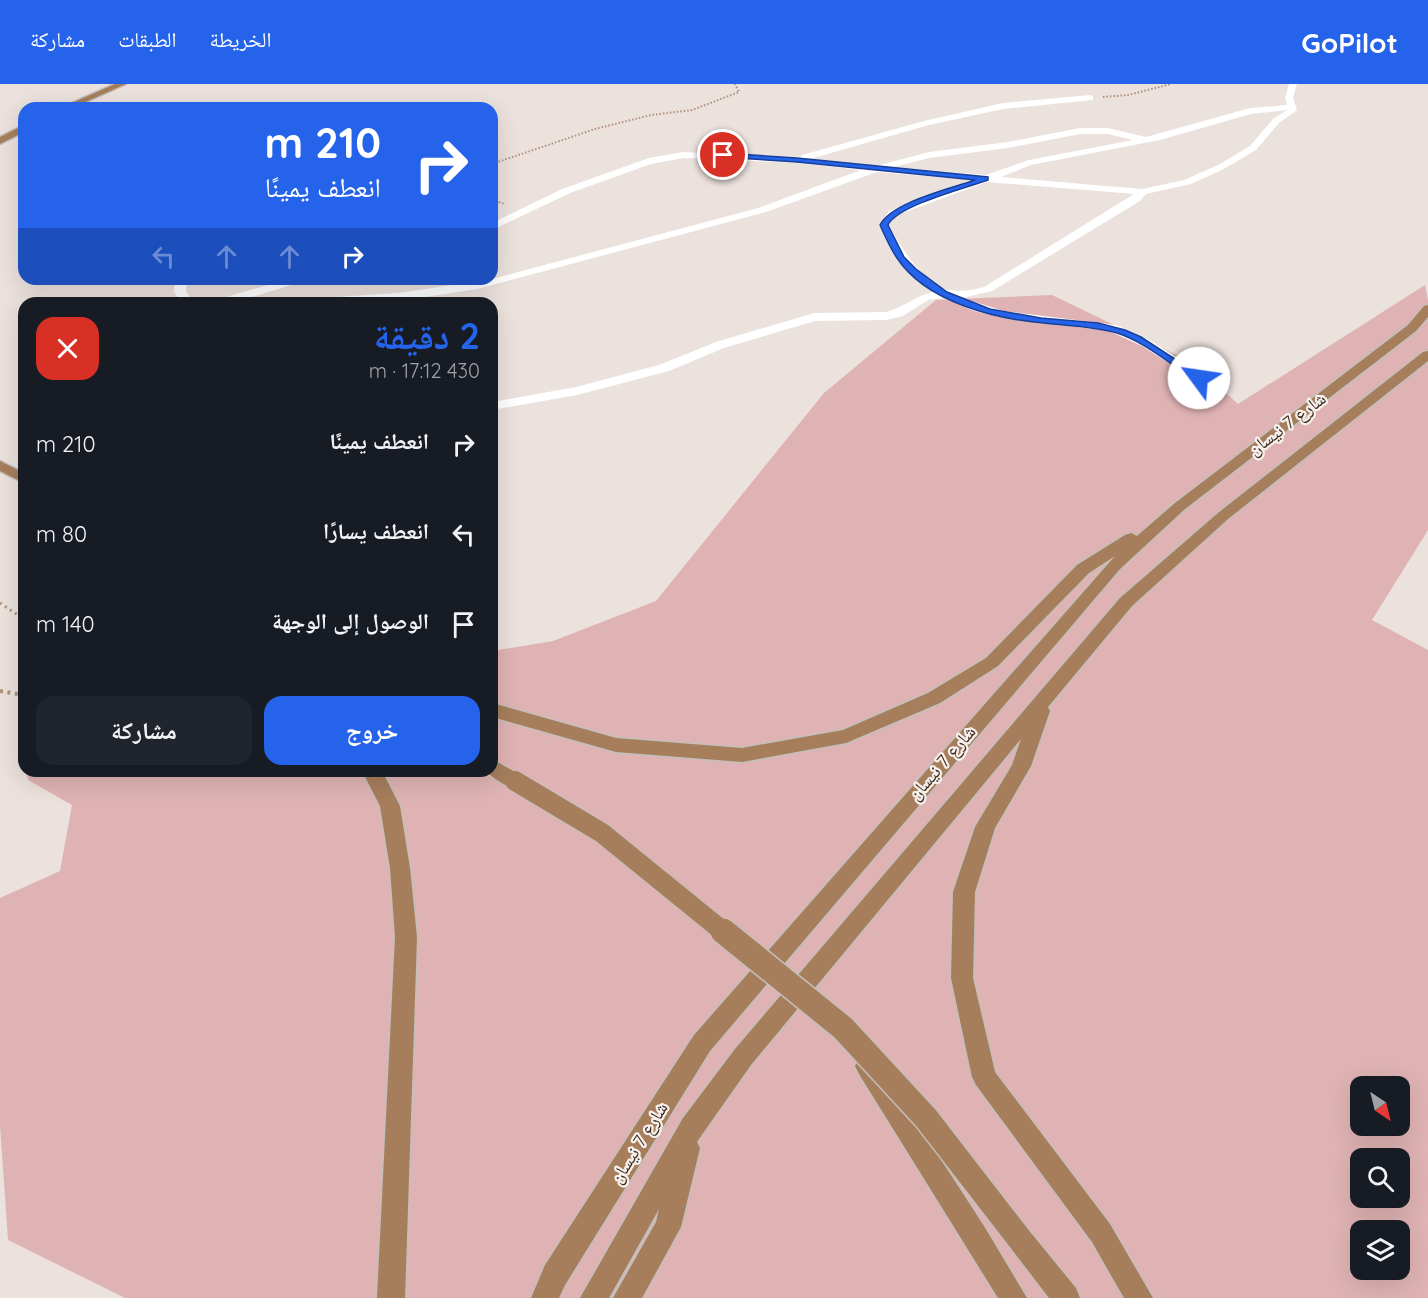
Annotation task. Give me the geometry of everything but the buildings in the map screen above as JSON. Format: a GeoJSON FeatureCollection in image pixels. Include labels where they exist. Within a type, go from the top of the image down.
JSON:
{"type":"FeatureCollection","features":[{"type":"Feature","properties":{"kind":"main road"},"geometry":{"type":"LineString","coordinates":[[78,102],[122,84]]}},
{"type":"Feature","properties":{"kind":"main road"},"geometry":{"type":"LineString","coordinates":[[0,141],[18,131]]}},
{"type":"Feature","properties":{"kind":"main road","name":"شارع 7 نيسان"},"geometry":{"type":"LineString","coordinates":[[545,1298],[555,1275],[702,1043],[1114,565],[1180,506],[1412,328],[1428,309]]}},
{"type":"Feature","properties":{"kind":"main road","name":"شارع 7 نيسان"},"geometry":{"type":"LineString","coordinates":[[594,1298],[692,1127],[743,1057],[1126,602],[1223,516],[1428,355]]}},
{"type":"Feature","properties":{"kind":"main road"},"geometry":{"type":"LineString","coordinates":[[0,465],[18,476]]}},
{"type":"Feature","properties":{"kind":"main road"},"geometry":{"type":"LineString","coordinates":[[498,712],[616,745],[742,755],[846,735],[934,699],[992,662],[1083,568],[1180,506]]}},
{"type":"Feature","properties":{"kind":"main road"},"geometry":{"type":"LineString","coordinates":[[1044,701],[1021,766],[985,826],[964,892],[962,978],[984,1077],[1101,1233],[1138,1298]]}},
{"type":"Feature","properties":{"kind":"main road"},"geometry":{"type":"LineString","coordinates":[[498,770],[602,833],[843,1028],[926,1118],[1066,1298]]}},
{"type":"Feature","properties":{"kind":"main road"},"geometry":{"type":"LineString","coordinates":[[375,777],[390,806],[400,868],[406,937],[390,1298]]}},
{"type":"Feature","properties":{"kind":"main road"},"geometry":{"type":"LineString","coordinates":[[843,1028],[1013,1298]]}},
{"type":"Feature","properties":{"kind":"main road"},"geometry":{"type":"LineString","coordinates":[[627,1298],[668,1227],[692,1127]]}},
{"type":"Feature","properties":{"kind":"street"},"geometry":{"type":"LineString","coordinates":[[498,224],[566,191],[660,158],[699,154],[797,160],[1143,192],[1187,182],[1244,154],[1260,141],[1276,121],[1291,112],[1289,94],[1293,84]]}},
{"type":"Feature","properties":{"kind":"street"},"geometry":{"type":"LineString","coordinates":[[797,160],[927,123],[1003,106],[1090,98]]}},
{"type":"Feature","properties":{"kind":"street"},"geometry":{"type":"LineString","coordinates":[[1199,378],[1138,339],[1122,332],[1098,326],[1003,314],[974,307],[944,294],[913,271],[901,258],[884,225],[893,213],[903,208],[1029,163],[1145,140],[1250,111],[1292,107]]}},
{"type":"Feature","properties":{"kind":"street"},"geometry":{"type":"LineString","coordinates":[[498,279],[762,210],[810,194],[854,175],[929,155],[1008,145],[1080,131],[1116,132],[1145,140]]}},
{"type":"Feature","properties":{"kind":"street"},"geometry":{"type":"LineString","coordinates":[[498,405],[577,391],[664,368],[720,345],[814,317],[892,315],[925,297],[970,294],[988,289],[1010,278],[1077,234],[1136,200],[1143,192]]}},
{"type":"Feature","properties":{"kind":"street"},"geometry":{"type":"LineString","coordinates":[[243,297],[281,285]]}},
{"type":"Feature","properties":{"kind":"street"},"geometry":{"type":"LineString","coordinates":[[399,297],[477,285]]}},
{"type":"Feature","properties":{"kind":"street"},"geometry":{"type":"LineString","coordinates":[[988,289],[993,303],[1003,314]]}},
{"type":"Feature","properties":{"kind":"path"},"geometry":{"type":"LineString","coordinates":[[498,162],[595,129],[651,115],[692,110],[739,92],[735,84]]}},
{"type":"Feature","properties":{"kind":"path"},"geometry":{"type":"LineString","coordinates":[[1090,98],[1128,95],[1171,84]]}},
{"type":"Feature","properties":{"kind":"path"},"geometry":{"type":"LineString","coordinates":[[0,603],[18,615]]}},
{"type":"Feature","properties":{"kind":"path"},"geometry":{"type":"LineString","coordinates":[[0,691],[18,693]]}},
{"type":"Feature","properties":{"kind":"shaded area"},"geometry":{"type":"Polygon","coordinates":[[[1425,285],[1428,300],[1428,530],[1372,620],[1428,650],[1428,1298],[125,1298],[8,1240],[0,1125],[0,898],[60,871],[72,805],[28,780],[28,777],[498,777],[498,650],[553,641],[656,601],[824,393],[936,300],[1052,295],[1193,363],[1238,404],[1425,285]]]}},
{"type":"Feature","properties":{"kind":"route"},"geometry":{"type":"LineString","coordinates":[[723,155],[985,178],[903,208],[893,213],[888,219],[884,225],[892,244],[913,271],[944,294],[988,311],[1059,323],[1111,328],[1122,332],[1138,339],[1199,378]]}}]}
